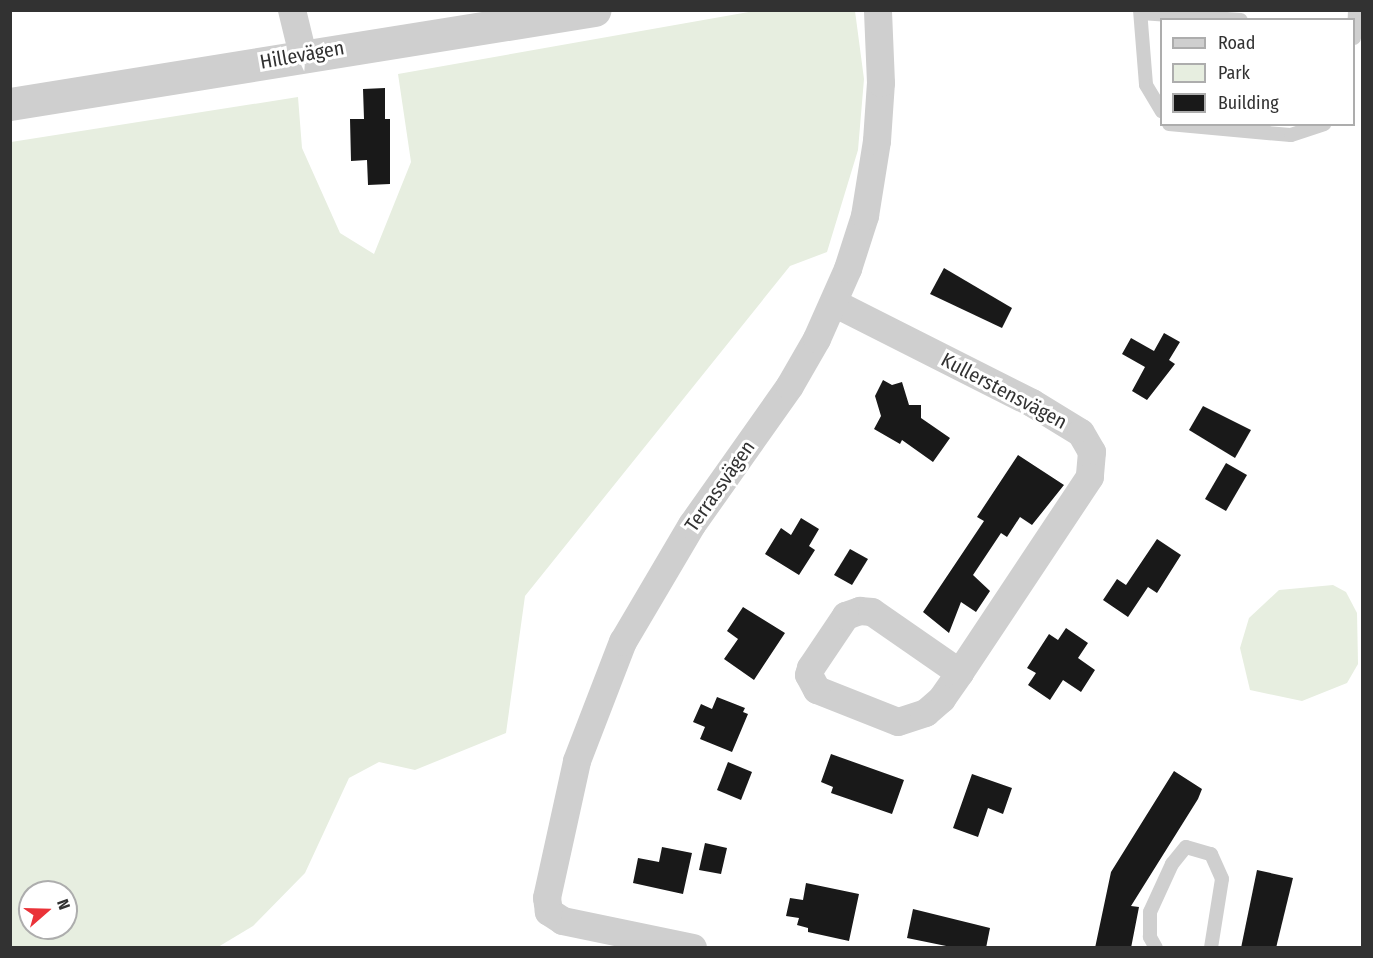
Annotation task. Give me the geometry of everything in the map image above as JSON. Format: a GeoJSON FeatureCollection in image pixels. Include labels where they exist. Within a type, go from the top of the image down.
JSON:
{"type":"FeatureCollection","features":[{"type":"Feature","properties":{"kind":"street"},"geometry":{"type":"LineString","coordinates":[[292,10],[303,55]]}},
{"type":"Feature","properties":{"kind":"street","name":"Hillevägen"},"geometry":{"type":"LineString","coordinates":[[10,104],[303,55],[594,10]]}},
{"type":"Feature","properties":{"kind":"street","name":"Terrassvägen"},"geometry":{"type":"LineString","coordinates":[[693,948],[555,918],[549,912],[547,898],[577,761],[623,642],[652,586],[790,386],[834,303],[859,237],[873,172],[881,82],[878,10]]}},
{"type":"Feature","properties":{"kind":"street","name":"Kullerstensvägen"},"geometry":{"type":"LineString","coordinates":[[834,303],[1032,403],[1081,433],[1092,452],[1090,477],[960,673],[942,699],[926,713],[898,722],[817,690],[809,675],[811,668],[846,616],[860,611],[872,612],[960,673]]}},
{"type":"Feature","properties":{"kind":"lane"},"geometry":{"type":"LineString","coordinates":[[1160,110],[1146,85],[1140,12],[1216,18]]}},
{"type":"Feature","properties":{"kind":"lane"},"geometry":{"type":"LineString","coordinates":[[1191,126],[1291,135],[1318,126]]}},
{"type":"Feature","properties":{"kind":"lane"},"geometry":{"type":"LineString","coordinates":[[1156,948],[1150,937],[1150,912],[1172,864],[1186,847],[1211,854],[1222,879],[1211,948]]}},
{"type":"Feature","properties":{"kind":"green space"},"geometry":{"type":"Polygon","coordinates":[[[760,10],[855,11],[864,79],[858,150],[827,252],[790,266],[525,596],[506,733],[415,770],[379,762],[349,778],[305,873],[253,926],[218,947],[11,947],[11,142],[298,97],[302,148],[340,233],[374,254],[411,162],[398,74],[760,10]]]}},
{"type":"Feature","properties":{"kind":"green space"},"geometry":{"type":"Polygon","coordinates":[[[1333,585],[1346,592],[1357,613],[1358,664],[1347,683],[1302,701],[1250,690],[1240,648],[1249,618],[1279,590],[1333,585]]]}},
{"type":"Feature","properties":{"kind":"building"},"geometry":{"type":"Polygon","coordinates":[[[385,88],[385,119],[390,119],[390,184],[368,185],[367,160],[351,161],[350,119],[364,119],[363,89],[385,88]]]}},
{"type":"Feature","properties":{"kind":"building"},"geometry":{"type":"Polygon","coordinates":[[[944,268],[1012,308],[1002,328],[930,294],[944,268]]]}},
{"type":"Feature","properties":{"kind":"building"},"geometry":{"type":"Polygon","coordinates":[[[1164,333],[1180,342],[1169,360],[1175,364],[1147,400],[1132,391],[1145,367],[1122,354],[1131,338],[1154,351],[1164,333]]]}},
{"type":"Feature","properties":{"kind":"building"},"geometry":{"type":"Polygon","coordinates":[[[883,380],[892,385],[902,382],[909,405],[921,405],[921,418],[950,438],[933,462],[902,440],[900,444],[874,429],[881,416],[875,396],[883,380]]]}},
{"type":"Feature","properties":{"kind":"building"},"geometry":{"type":"Polygon","coordinates":[[[1203,406],[1251,430],[1235,458],[1189,430],[1203,406]]]}},
{"type":"Feature","properties":{"kind":"building"},"geometry":{"type":"Polygon","coordinates":[[[1018,455],[1064,485],[1032,525],[1020,517],[1007,537],[1001,533],[973,575],[990,591],[976,612],[961,602],[949,633],[923,612],[984,521],[977,517],[1018,455]]]}},
{"type":"Feature","properties":{"kind":"building"},"geometry":{"type":"Polygon","coordinates":[[[1226,463],[1247,475],[1226,511],[1205,499],[1226,463]]]}},
{"type":"Feature","properties":{"kind":"building"},"geometry":{"type":"Polygon","coordinates":[[[801,518],[819,529],[809,546],[815,550],[799,575],[765,554],[781,528],[791,535],[801,518]]]}},
{"type":"Feature","properties":{"kind":"building"},"geometry":{"type":"Polygon","coordinates":[[[1157,539],[1181,555],[1157,593],[1148,587],[1128,617],[1103,600],[1117,579],[1126,585],[1157,539]]]}},
{"type":"Feature","properties":{"kind":"building"},"geometry":{"type":"Polygon","coordinates":[[[850,549],[868,559],[852,585],[834,575],[850,549]]]}},
{"type":"Feature","properties":{"kind":"building"},"geometry":{"type":"Polygon","coordinates":[[[743,607],[785,633],[754,680],[724,659],[738,639],[727,631],[743,607]]]}},
{"type":"Feature","properties":{"kind":"building"},"geometry":{"type":"Polygon","coordinates":[[[1066,628],[1088,643],[1078,658],[1095,670],[1081,692],[1063,680],[1050,700],[1028,685],[1036,673],[1027,668],[1049,634],[1058,640],[1066,628]]]}},
{"type":"Feature","properties":{"kind":"building"},"geometry":{"type":"Polygon","coordinates":[[[717,697],[745,708],[743,712],[748,714],[732,752],[700,739],[705,727],[693,722],[701,704],[712,709],[717,697]]]}},
{"type":"Feature","properties":{"kind":"building"},"geometry":{"type":"Polygon","coordinates":[[[831,754],[904,780],[892,814],[831,793],[833,787],[821,782],[831,754]]]}},
{"type":"Feature","properties":{"kind":"building"},"geometry":{"type":"Polygon","coordinates":[[[728,762],[752,772],[741,800],[717,790],[728,762]]]}},
{"type":"Feature","properties":{"kind":"building"},"geometry":{"type":"Polygon","coordinates":[[[1174,771],[1202,789],[1198,799],[1131,906],[1139,907],[1131,948],[1095,948],[1111,872],[1174,771]]]}},
{"type":"Feature","properties":{"kind":"building"},"geometry":{"type":"Polygon","coordinates":[[[972,774],[1012,788],[1003,814],[988,808],[978,837],[953,828],[972,774]]]}},
{"type":"Feature","properties":{"kind":"building"},"geometry":{"type":"Polygon","coordinates":[[[705,843],[727,848],[721,874],[699,870],[705,843]]]}},
{"type":"Feature","properties":{"kind":"building"},"geometry":{"type":"Polygon","coordinates":[[[662,847],[692,853],[683,894],[633,883],[638,858],[659,862],[662,847]]]}},
{"type":"Feature","properties":{"kind":"building"},"geometry":{"type":"Polygon","coordinates":[[[1257,870],[1293,878],[1276,948],[1241,948],[1257,870]]]}},
{"type":"Feature","properties":{"kind":"building"},"geometry":{"type":"Polygon","coordinates":[[[806,883],[859,894],[849,941],[808,932],[808,928],[797,925],[799,918],[786,916],[790,898],[803,900],[806,883]]]}},
{"type":"Feature","properties":{"kind":"building"},"geometry":{"type":"Polygon","coordinates":[[[913,909],[990,928],[986,948],[956,948],[907,938],[913,909]]]}}]}
